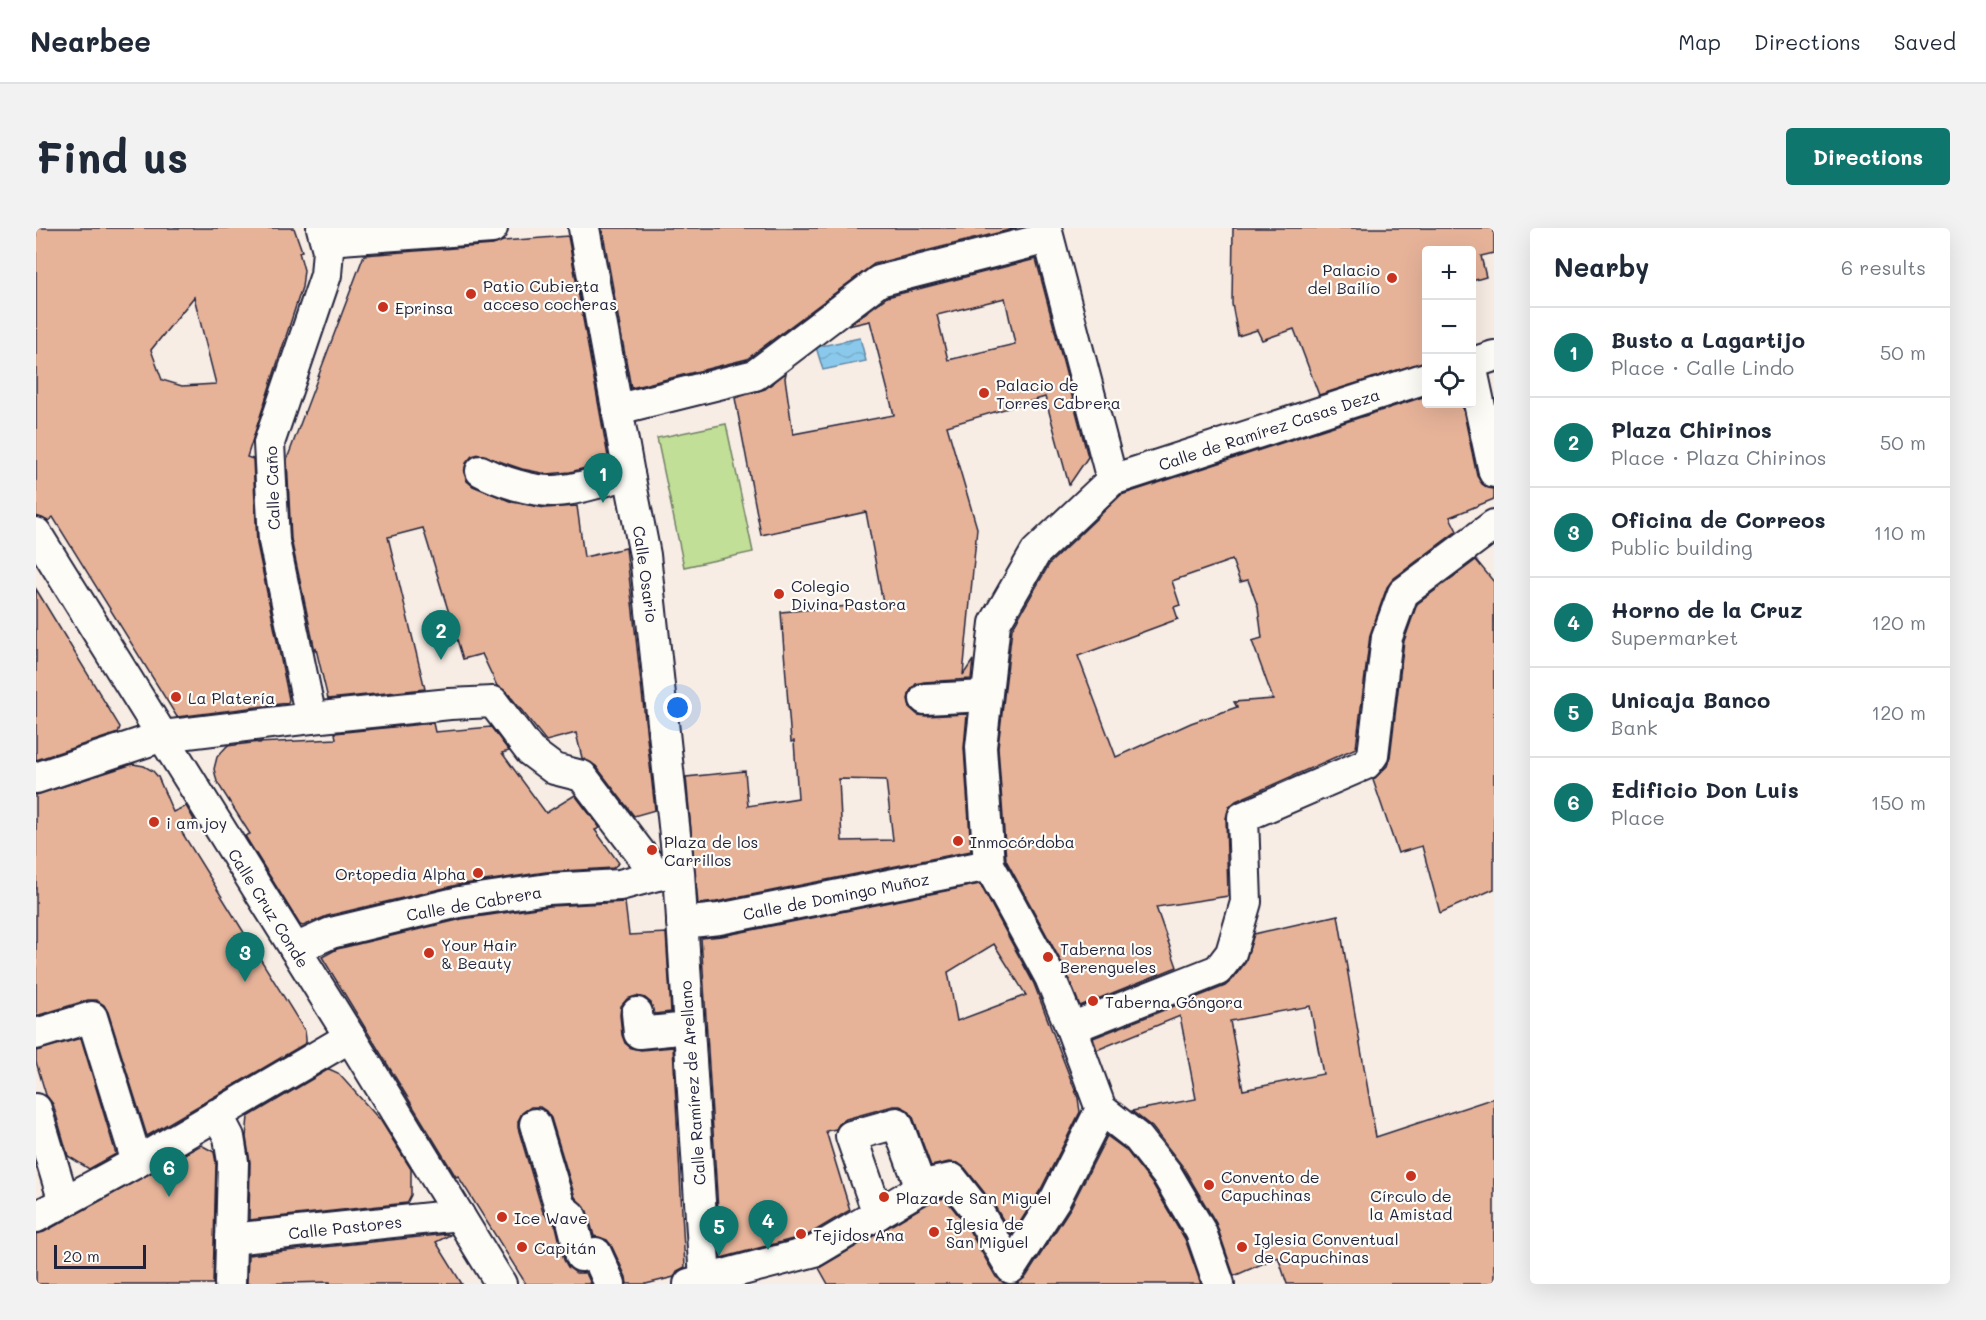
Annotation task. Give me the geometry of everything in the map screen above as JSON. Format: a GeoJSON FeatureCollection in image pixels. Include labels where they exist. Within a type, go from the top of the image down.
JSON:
{"type":"FeatureCollection","features":[{"type":"Feature","properties":{"kind":"street"},"geometry":{"type":"LineString","coordinates":[[325,234],[492,228]]}},
{"type":"Feature","properties":{"kind":"street","name":"Calle Osario"},"geometry":{"type":"LineString","coordinates":[[584,228],[645,555],[668,873],[682,923]]}},
{"type":"Feature","properties":{"kind":"street"},"geometry":{"type":"LineString","coordinates":[[618,409],[755,375],[879,281],[1047,233],[1112,480],[1036,552],[995,623],[981,747],[989,865],[1050,977],[1101,1109],[1137,1138],[1168,1176],[1201,1232],[1219,1284]]}},
{"type":"Feature","properties":{"kind":"street","name":"Calle Caño"},"geometry":{"type":"LineString","coordinates":[[312,718],[274,541],[269,443],[326,275],[325,234]]}},
{"type":"Feature","properties":{"kind":"street"},"geometry":{"type":"LineString","coordinates":[[1476,362],[1494,356]]}},
{"type":"Feature","properties":{"kind":"street","name":"Calle de Ramírez Casas Deza"},"geometry":{"type":"LineString","coordinates":[[1112,480],[1422,379]]}},
{"type":"Feature","properties":{"kind":"street"},"geometry":{"type":"LineString","coordinates":[[1476,389],[1494,472]]}},
{"type":"Feature","properties":{"kind":"street"},"geometry":{"type":"LineString","coordinates":[[482,471],[493,478],[514,484],[554,491],[629,474]]}},
{"type":"Feature","properties":{"kind":"street"},"geometry":{"type":"LineString","coordinates":[[1071,1028],[1218,970],[1231,953],[1246,902],[1243,817],[1366,765],[1373,755],[1387,637],[1403,593],[1494,525]]}},
{"type":"Feature","properties":{"kind":"street","name":"Calle Cruz Conde"},"geometry":{"type":"LineString","coordinates":[[36,533],[501,1284]]}},
{"type":"Feature","properties":{"kind":"street"},"geometry":{"type":"LineString","coordinates":[[926,699],[986,696]]}},
{"type":"Feature","properties":{"kind":"street"},"geometry":{"type":"LineString","coordinates":[[36,778],[163,736],[312,718],[493,702],[530,751],[554,769],[582,776],[627,836],[668,873]]}},
{"type":"Feature","properties":{"kind":"street","name":"Calle de Domingo Muñoz"},"geometry":{"type":"LineString","coordinates":[[682,923],[719,919],[989,865]]}},
{"type":"Feature","properties":{"kind":"street","name":"Calle de Cabrera"},"geometry":{"type":"LineString","coordinates":[[295,949],[332,933],[459,902],[548,889],[620,885],[668,873]]}},
{"type":"Feature","properties":{"kind":"street","name":"Calle Ramírez de Arellano"},"geometry":{"type":"LineString","coordinates":[[682,923],[689,1028],[697,1282]]}},
{"type":"Feature","properties":{"kind":"street"},"geometry":{"type":"LineString","coordinates":[[637,1013],[639,1033],[689,1028]]}},
{"type":"Feature","properties":{"kind":"street"},"geometry":{"type":"LineString","coordinates":[[36,1034],[92,1017],[137,1162]]}},
{"type":"Feature","properties":{"kind":"street"},"geometry":{"type":"LineString","coordinates":[[36,1217],[137,1162],[350,1037]]}},
{"type":"Feature","properties":{"kind":"street"},"geometry":{"type":"LineString","coordinates":[[36,1109],[64,1202]]}},
{"type":"Feature","properties":{"kind":"street"},"geometry":{"type":"LineString","coordinates":[[697,1282],[793,1271],[815,1251],[927,1184],[952,1179],[980,1215],[1010,1269],[1056,1198],[1101,1109]]}},
{"type":"Feature","properties":{"kind":"street"},"geometry":{"type":"LineString","coordinates":[[217,1114],[229,1137],[233,1162],[230,1284]]}},
{"type":"Feature","properties":{"kind":"street"},"geometry":{"type":"LineString","coordinates":[[878,1214],[851,1136],[897,1123],[921,1188]]}},
{"type":"Feature","properties":{"kind":"street"},"geometry":{"type":"LineString","coordinates":[[535,1124],[560,1207],[571,1216],[581,1256],[596,1253],[610,1284]]}},
{"type":"Feature","properties":{"kind":"street","name":"Calle Pastores"},"geometry":{"type":"LineString","coordinates":[[231,1239],[459,1215]]}},
{"type":"Feature","properties":{"kind":"green space"},"geometry":{"type":"Polygon","coordinates":[[[726,424],[753,552],[684,567],[657,438],[726,424]]]}},
{"type":"Feature","properties":{"kind":"water"},"geometry":{"type":"Polygon","coordinates":[[[860,338],[866,361],[823,370],[816,347],[860,338]]]}},
{"type":"Feature","properties":{"kind":"building"},"geometry":{"type":"Polygon","coordinates":[[[36,228],[294,228],[302,251],[299,252],[304,270],[302,287],[247,457],[253,459],[257,544],[288,703],[177,717],[53,517],[48,521],[36,516],[36,228]],[[194,297],[151,350],[162,380],[182,386],[216,384],[194,297]]]}},
{"type":"Feature","properties":{"kind":"building"},"geometry":{"type":"Polygon","coordinates":[[[602,228],[1017,228],[874,264],[747,359],[631,388],[602,228]]]}},
{"type":"Feature","properties":{"kind":"building"},"geometry":{"type":"Polygon","coordinates":[[[1233,228],[1494,228],[1494,253],[1481,256],[1486,277],[1476,280],[1476,246],[1422,246],[1422,362],[1319,395],[1294,329],[1262,340],[1257,330],[1238,336],[1232,304],[1233,228]]]}},
{"type":"Feature","properties":{"kind":"building"},"geometry":{"type":"Polygon","coordinates":[[[568,236],[609,462],[570,472],[547,474],[522,469],[479,454],[472,456],[466,463],[464,473],[467,481],[473,486],[512,502],[545,508],[577,506],[584,557],[626,548],[655,810],[634,816],[596,766],[582,758],[576,733],[546,741],[507,692],[497,686],[482,654],[463,659],[423,528],[388,537],[425,689],[328,699],[316,649],[315,651],[291,539],[287,459],[364,255],[493,245],[503,241],[568,236]]]}},
{"type":"Feature","properties":{"kind":"building"},"geometry":{"type":"Polygon","coordinates":[[[1036,259],[1088,457],[1069,485],[1045,397],[947,426],[977,528],[963,675],[973,660],[971,679],[916,684],[910,691],[908,699],[910,708],[918,715],[967,714],[964,748],[971,851],[698,904],[686,777],[745,771],[748,806],[798,798],[794,741],[791,742],[781,612],[883,603],[866,512],[761,535],[735,398],[765,389],[786,373],[793,434],[894,415],[870,321],[848,326],[887,297],[1036,259]],[[1005,298],[937,315],[948,360],[1015,344],[1005,298]],[[839,779],[842,841],[893,840],[886,780],[839,779]]]}},
{"type":"Feature","properties":{"kind":"building"},"geometry":{"type":"Polygon","coordinates":[[[1422,397],[1422,408],[1463,408],[1477,476],[1482,484],[1494,489],[1494,499],[1450,517],[1457,531],[1393,579],[1387,587],[1370,635],[1356,748],[1236,801],[1229,807],[1226,818],[1228,896],[1156,907],[1177,967],[1080,1006],[1065,969],[1006,860],[998,747],[1012,629],[1050,563],[1121,495],[1422,397]],[[1232,560],[1172,581],[1180,605],[1174,607],[1178,619],[1078,656],[1116,757],[1191,723],[1237,707],[1234,702],[1273,699],[1252,641],[1262,638],[1258,607],[1248,580],[1240,582],[1232,560]]]}},
{"type":"Feature","properties":{"kind":"building"},"geometry":{"type":"Polygon","coordinates":[[[1476,560],[1494,582],[1494,889],[1440,913],[1422,846],[1398,853],[1373,780],[1387,766],[1390,757],[1404,641],[1417,604],[1476,560]]]}},
{"type":"Feature","properties":{"kind":"building"},"geometry":{"type":"Polygon","coordinates":[[[36,589],[120,727],[118,733],[36,760],[36,589]]]}},
{"type":"Feature","properties":{"kind":"building"},"geometry":{"type":"Polygon","coordinates":[[[433,723],[435,732],[491,727],[509,751],[502,753],[546,813],[575,795],[600,828],[595,830],[619,863],[613,868],[546,872],[457,885],[327,916],[303,926],[300,925],[245,836],[250,834],[217,782],[214,769],[217,757],[227,746],[260,742],[336,739],[335,733],[433,723]]]}},
{"type":"Feature","properties":{"kind":"building"},"geometry":{"type":"Polygon","coordinates":[[[133,764],[144,766],[158,777],[173,812],[186,806],[194,820],[181,831],[305,1031],[306,1039],[306,1043],[147,1136],[104,1005],[96,1000],[88,1000],[36,1016],[36,795],[133,764]]]}},
{"type":"Feature","properties":{"kind":"building"},"geometry":{"type":"Polygon","coordinates":[[[980,884],[1034,984],[1078,1098],[1080,1112],[1041,1189],[1012,1235],[994,1205],[965,1168],[958,1163],[949,1162],[931,1166],[913,1117],[908,1110],[900,1106],[893,1106],[846,1119],[836,1129],[826,1131],[850,1210],[808,1235],[721,1258],[701,938],[722,936],[980,884]],[[994,944],[948,972],[957,1021],[1026,995],[994,944]]]}},
{"type":"Feature","properties":{"kind":"building"},"geometry":{"type":"Polygon","coordinates":[[[625,902],[629,935],[666,933],[671,1012],[654,1014],[651,1003],[645,998],[636,996],[627,999],[621,1006],[620,1015],[622,1035],[625,1043],[631,1048],[641,1050],[673,1047],[685,1267],[677,1271],[674,1277],[646,1284],[627,1284],[611,1245],[607,1240],[594,1236],[587,1211],[575,1197],[551,1118],[540,1107],[531,1107],[522,1113],[518,1121],[518,1128],[543,1212],[556,1226],[564,1260],[568,1267],[576,1273],[586,1273],[591,1284],[526,1284],[458,1176],[456,1177],[322,957],[337,949],[462,919],[550,906],[625,902]]]}},
{"type":"Feature","properties":{"kind":"building"},"geometry":{"type":"Polygon","coordinates":[[[1338,915],[1376,1137],[1494,1098],[1494,1284],[1287,1284],[1278,1257],[1234,1276],[1216,1223],[1183,1167],[1152,1127],[1132,1111],[1196,1099],[1180,1016],[1097,1050],[1093,1038],[1225,986],[1245,963],[1254,934],[1338,915]],[[1310,1006],[1230,1021],[1243,1090],[1323,1074],[1310,1006]]]}},
{"type":"Feature","properties":{"kind":"building"},"geometry":{"type":"Polygon","coordinates":[[[81,1038],[116,1154],[89,1169],[68,1156],[53,1104],[46,1095],[36,1062],[36,1051],[81,1038]]]}},
{"type":"Feature","properties":{"kind":"building"},"geometry":{"type":"Polygon","coordinates":[[[329,1069],[338,1073],[381,1121],[411,1169],[411,1195],[407,1203],[249,1220],[250,1162],[246,1137],[248,1117],[329,1069]]]}},
{"type":"Feature","properties":{"kind":"building"},"geometry":{"type":"Polygon","coordinates":[[[1107,1136],[1126,1150],[1154,1186],[1185,1239],[1201,1284],[1016,1284],[1026,1277],[1071,1207],[1107,1136]]]}},
{"type":"Feature","properties":{"kind":"building"},"geometry":{"type":"Polygon","coordinates":[[[201,1145],[214,1152],[216,1163],[213,1284],[36,1284],[36,1234],[44,1232],[201,1145]]]}},
{"type":"Feature","properties":{"kind":"building","name":"Iglesia de San Miguel"},"geometry":{"type":"Polygon","coordinates":[[[945,1198],[966,1225],[996,1277],[1006,1284],[828,1284],[819,1268],[934,1200],[945,1198]]]}},
{"type":"Feature","properties":{"kind":"building"},"geometry":{"type":"Polygon","coordinates":[[[450,1235],[436,1242],[462,1284],[330,1284],[330,1282],[247,1284],[248,1255],[450,1235]]]}},
{"type":"Feature","properties":{"kind":"place","name":"Palacio del Bailío"},"geometry":{"type":"Point","coordinates":[1392,278]}},
{"type":"Feature","properties":{"kind":"place","name":"Patio Cubierta acceso cocheras"},"geometry":{"type":"Point","coordinates":[471,294]}},
{"type":"Feature","properties":{"kind":"place","name":"Eprinsa"},"geometry":{"type":"Point","coordinates":[383,307]}},
{"type":"Feature","properties":{"kind":"place","name":"Palacio de Torres Cabrera"},"geometry":{"type":"Point","coordinates":[984,393]}},
{"type":"Feature","properties":{"kind":"place","name":"Busto a Lagartijo"},"geometry":{"type":"Point","coordinates":[603,503]}},
{"type":"Feature","properties":{"kind":"place","name":"Colegio Divina Pastora"},"geometry":{"type":"Point","coordinates":[779,594]}},
{"type":"Feature","properties":{"kind":"place","name":"Plaza Chirinos"},"geometry":{"type":"Point","coordinates":[441,660]}},
{"type":"Feature","properties":{"kind":"place","name":"La Platería"},"geometry":{"type":"Point","coordinates":[176,697]}},
{"type":"Feature","properties":{"kind":"place","name":"i am joy"},"geometry":{"type":"Point","coordinates":[154,822]}},
{"type":"Feature","properties":{"kind":"place","name":"Inmocórdoba"},"geometry":{"type":"Point","coordinates":[958,841]}},
{"type":"Feature","properties":{"kind":"place","name":"Plaza de los Carrillos"},"geometry":{"type":"Point","coordinates":[652,850]}},
{"type":"Feature","properties":{"kind":"place","name":"Ortopedia Alpha"},"geometry":{"type":"Point","coordinates":[478,873]}},
{"type":"Feature","properties":{"kind":"place","name":"Your Hair & Beauty"},"geometry":{"type":"Point","coordinates":[429,953]}},
{"type":"Feature","properties":{"kind":"place","name":"Taberna los Berengueles"},"geometry":{"type":"Point","coordinates":[1048,957]}},
{"type":"Feature","properties":{"kind":"place","name":"Oficina de Correos"},"geometry":{"type":"Point","coordinates":[245,982]}},
{"type":"Feature","properties":{"kind":"place","name":"Taberna Góngora"},"geometry":{"type":"Point","coordinates":[1093,1001]}},
{"type":"Feature","properties":{"kind":"place","name":"Círculo de la Amistad"},"geometry":{"type":"Point","coordinates":[1411,1176]}},
{"type":"Feature","properties":{"kind":"place","name":"Convento de Capuchinas"},"geometry":{"type":"Point","coordinates":[1209,1185]}},
{"type":"Feature","properties":{"kind":"place","name":"Edificio Don Luis"},"geometry":{"type":"Point","coordinates":[169,1197]}},
{"type":"Feature","properties":{"kind":"place","name":"Plaza de San Miguel"},"geometry":{"type":"Point","coordinates":[884,1197]}},
{"type":"Feature","properties":{"kind":"place","name":"Ice Wave"},"geometry":{"type":"Point","coordinates":[502,1217]}},
{"type":"Feature","properties":{"kind":"place","name":"Iglesia de San Miguel"},"geometry":{"type":"Point","coordinates":[934,1232]}},
{"type":"Feature","properties":{"kind":"place","name":"Tejidos Ana"},"geometry":{"type":"Point","coordinates":[801,1234]}},
{"type":"Feature","properties":{"kind":"place","name":"Capitán"},"geometry":{"type":"Point","coordinates":[522,1247]}},
{"type":"Feature","properties":{"kind":"place","name":"Iglesia Conventual de Capuchinas"},"geometry":{"type":"Point","coordinates":[1242,1247]}},
{"type":"Feature","properties":{"kind":"place","name":"Horno de la Cruz"},"geometry":{"type":"Point","coordinates":[768,1250]}},
{"type":"Feature","properties":{"kind":"place","name":"Unicaja Banco"},"geometry":{"type":"Point","coordinates":[719,1256]}}]}
